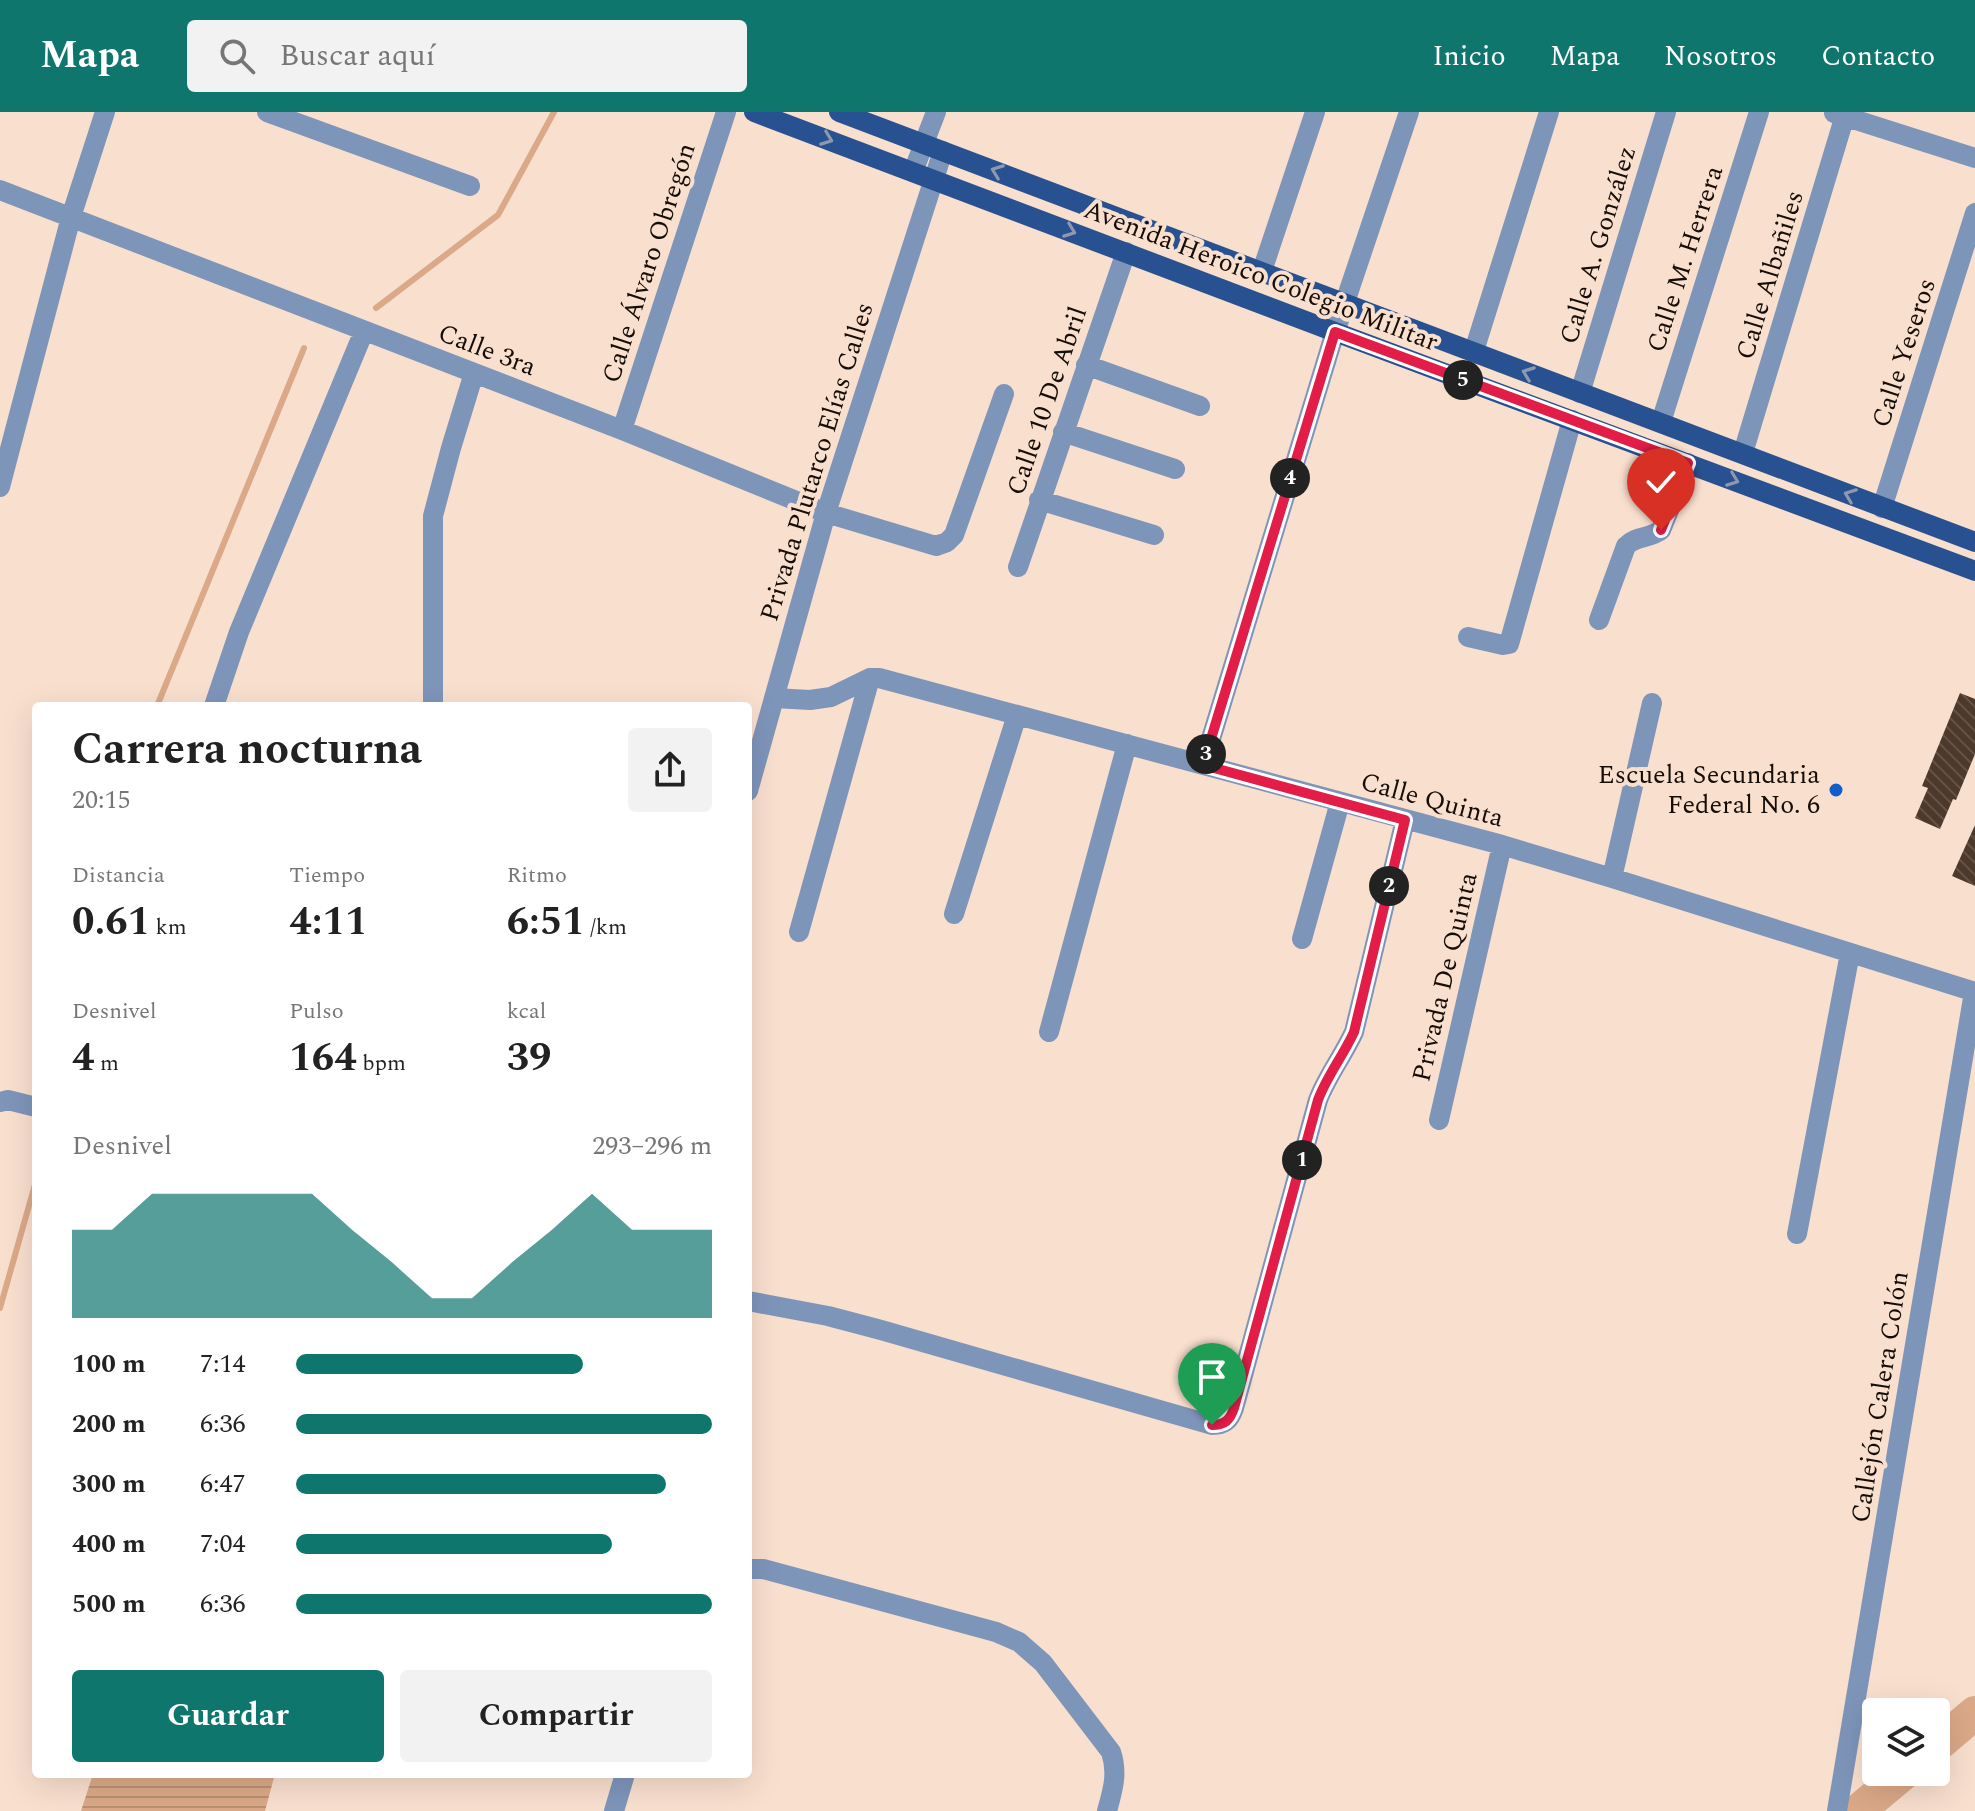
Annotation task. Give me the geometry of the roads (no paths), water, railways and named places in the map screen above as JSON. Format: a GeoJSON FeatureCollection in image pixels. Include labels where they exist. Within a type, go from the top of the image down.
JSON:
{"type":"FeatureCollection","features":[{"type":"Feature","properties":{"kind":"main road","name":"Avenida Heroico Colegio Militar"},"geometry":{"type":"LineString","coordinates":[[754,112],[1975,571]]}},
{"type":"Feature","properties":{"kind":"main road","name":"Avenida Heroico Colegio Militar"},"geometry":{"type":"LineString","coordinates":[[839,112],[1975,542]]}},
{"type":"Feature","properties":{"kind":"street"},"geometry":{"type":"LineString","coordinates":[[0,487],[71,217],[105,112]]}},
{"type":"Feature","properties":{"kind":"street"},"geometry":{"type":"LineString","coordinates":[[267,112],[470,186]]}},
{"type":"Feature","properties":{"kind":"street","name":"Calle Álvaro Obregón"},"geometry":{"type":"LineString","coordinates":[[622,430],[726,112]]}},
{"type":"Feature","properties":{"kind":"street","name":"Privada Plutarco Elías Calles"},"geometry":{"type":"LineString","coordinates":[[752,777],[933,147],[936,112]]}},
{"type":"Feature","properties":{"kind":"street"},"geometry":{"type":"LineString","coordinates":[[1262,271],[1315,112]]}},
{"type":"Feature","properties":{"kind":"street"},"geometry":{"type":"LineString","coordinates":[[1203,765],[1335,332],[1409,112]]}},
{"type":"Feature","properties":{"kind":"street"},"geometry":{"type":"LineString","coordinates":[[1474,351],[1549,112]]}},
{"type":"Feature","properties":{"kind":"street","name":"Calle A. González"},"geometry":{"type":"LineString","coordinates":[[1580,393],[1666,112]]}},
{"type":"Feature","properties":{"kind":"street","name":"Calle M. Herrera"},"geometry":{"type":"LineString","coordinates":[[1661,422],[1759,112]]}},
{"type":"Feature","properties":{"kind":"street"},"geometry":{"type":"LineString","coordinates":[[1841,113],[1975,158]]}},
{"type":"Feature","properties":{"kind":"street","name":"Calle Albañiles"},"geometry":{"type":"LineString","coordinates":[[1743,453],[1841,113]]}},
{"type":"Feature","properties":{"kind":"street","name":"Calle 3ra"},"geometry":{"type":"LineString","coordinates":[[0,190],[622,430],[826,513],[936,546],[954,535],[1004,394]]}},
{"type":"Feature","properties":{"kind":"street","name":"Calle Yeseros"},"geometry":{"type":"LineString","coordinates":[[1882,508],[1975,213]]}},
{"type":"Feature","properties":{"kind":"street","name":"Calle 10 De Abril"},"geometry":{"type":"LineString","coordinates":[[1018,567],[1126,252]]}},
{"type":"Feature","properties":{"kind":"street"},"geometry":{"type":"LineString","coordinates":[[215,702],[239,632],[364,331]]}},
{"type":"Feature","properties":{"kind":"street"},"geometry":{"type":"LineString","coordinates":[[1086,365],[1200,406]]}},
{"type":"Feature","properties":{"kind":"street"},"geometry":{"type":"LineString","coordinates":[[433,702],[433,516],[474,373]]}},
{"type":"Feature","properties":{"kind":"street"},"geometry":{"type":"LineString","coordinates":[[1468,637],[1509,644],[1572,420]]}},
{"type":"Feature","properties":{"kind":"street"},"geometry":{"type":"LineString","coordinates":[[1063,432],[1175,469]]}},
{"type":"Feature","properties":{"kind":"street"},"geometry":{"type":"LineString","coordinates":[[1599,620],[1624,549],[1634,539],[1657,534],[1661,530],[1688,463]]}},
{"type":"Feature","properties":{"kind":"street"},"geometry":{"type":"LineString","coordinates":[[1039,500],[1154,535]]}},
{"type":"Feature","properties":{"kind":"street"},"geometry":{"type":"LineString","coordinates":[[774,698],[810,700],[831,697],[870,678]]}},
{"type":"Feature","properties":{"kind":"street"},"geometry":{"type":"LineString","coordinates":[[799,932],[870,678]]}},
{"type":"Feature","properties":{"kind":"street","name":"Calle Quinta"},"geometry":{"type":"LineString","coordinates":[[870,678],[1502,845],[1974,992]]}},
{"type":"Feature","properties":{"kind":"street"},"geometry":{"type":"LineString","coordinates":[[1612,878],[1652,703]]}},
{"type":"Feature","properties":{"kind":"street"},"geometry":{"type":"LineString","coordinates":[[954,914],[1017,715]]}},
{"type":"Feature","properties":{"kind":"street"},"geometry":{"type":"LineString","coordinates":[[1049,1032],[1127,744]]}},
{"type":"Feature","properties":{"kind":"street"},"geometry":{"type":"LineString","coordinates":[[1302,939],[1340,802]]}},
{"type":"Feature","properties":{"kind":"street"},"geometry":{"type":"LineString","coordinates":[[752,1302],[881,1330],[1212,1425],[1227,1422],[1234,1408],[1318,1100],[1354,1032],[1405,820]]}},
{"type":"Feature","properties":{"kind":"street","name":"Privada De Quinta"},"geometry":{"type":"LineString","coordinates":[[1439,1120],[1502,845]]}},
{"type":"Feature","properties":{"kind":"street"},"geometry":{"type":"LineString","coordinates":[[1797,1234],[1850,953]]}},
{"type":"Feature","properties":{"kind":"street","name":"Callejón Calera Colón"},"geometry":{"type":"LineString","coordinates":[[1837,1811],[1974,992]]}},
{"type":"Feature","properties":{"kind":"street"},"geometry":{"type":"LineString","coordinates":[[0,1102],[8,1100],[32,1106]]}},
{"type":"Feature","properties":{"kind":"street"},"geometry":{"type":"LineString","coordinates":[[752,1569],[763,1569],[982,1628],[1019,1642],[1043,1663],[1111,1752],[1116,1775],[1107,1811]]}},
{"type":"Feature","properties":{"kind":"street"},"geometry":{"type":"LineString","coordinates":[[614,1811],[624,1778]]}},
{"type":"Feature","properties":{"kind":"waterway"},"geometry":{"type":"LineString","coordinates":[[376,308],[498,215],[554,112]]}},
{"type":"Feature","properties":{"kind":"waterway"},"geometry":{"type":"LineString","coordinates":[[159,702],[304,348]]}},
{"type":"Feature","properties":{"kind":"waterway"},"geometry":{"type":"LineString","coordinates":[[0,1308],[32,1195]]}},
{"type":"Feature","properties":{"kind":"waterway"},"geometry":{"type":"LineString","coordinates":[[1950,1734],[1975,1713]]}},
{"type":"Feature","properties":{"kind":"waterway"},"geometry":{"type":"LineString","coordinates":[[1858,1811],[1888,1786]]}},
{"type":"Feature","properties":{"kind":"place","name":"Escuela Secundaria Federal No. 6"},"geometry":{"type":"Point","coordinates":[1836,790]}}]}
